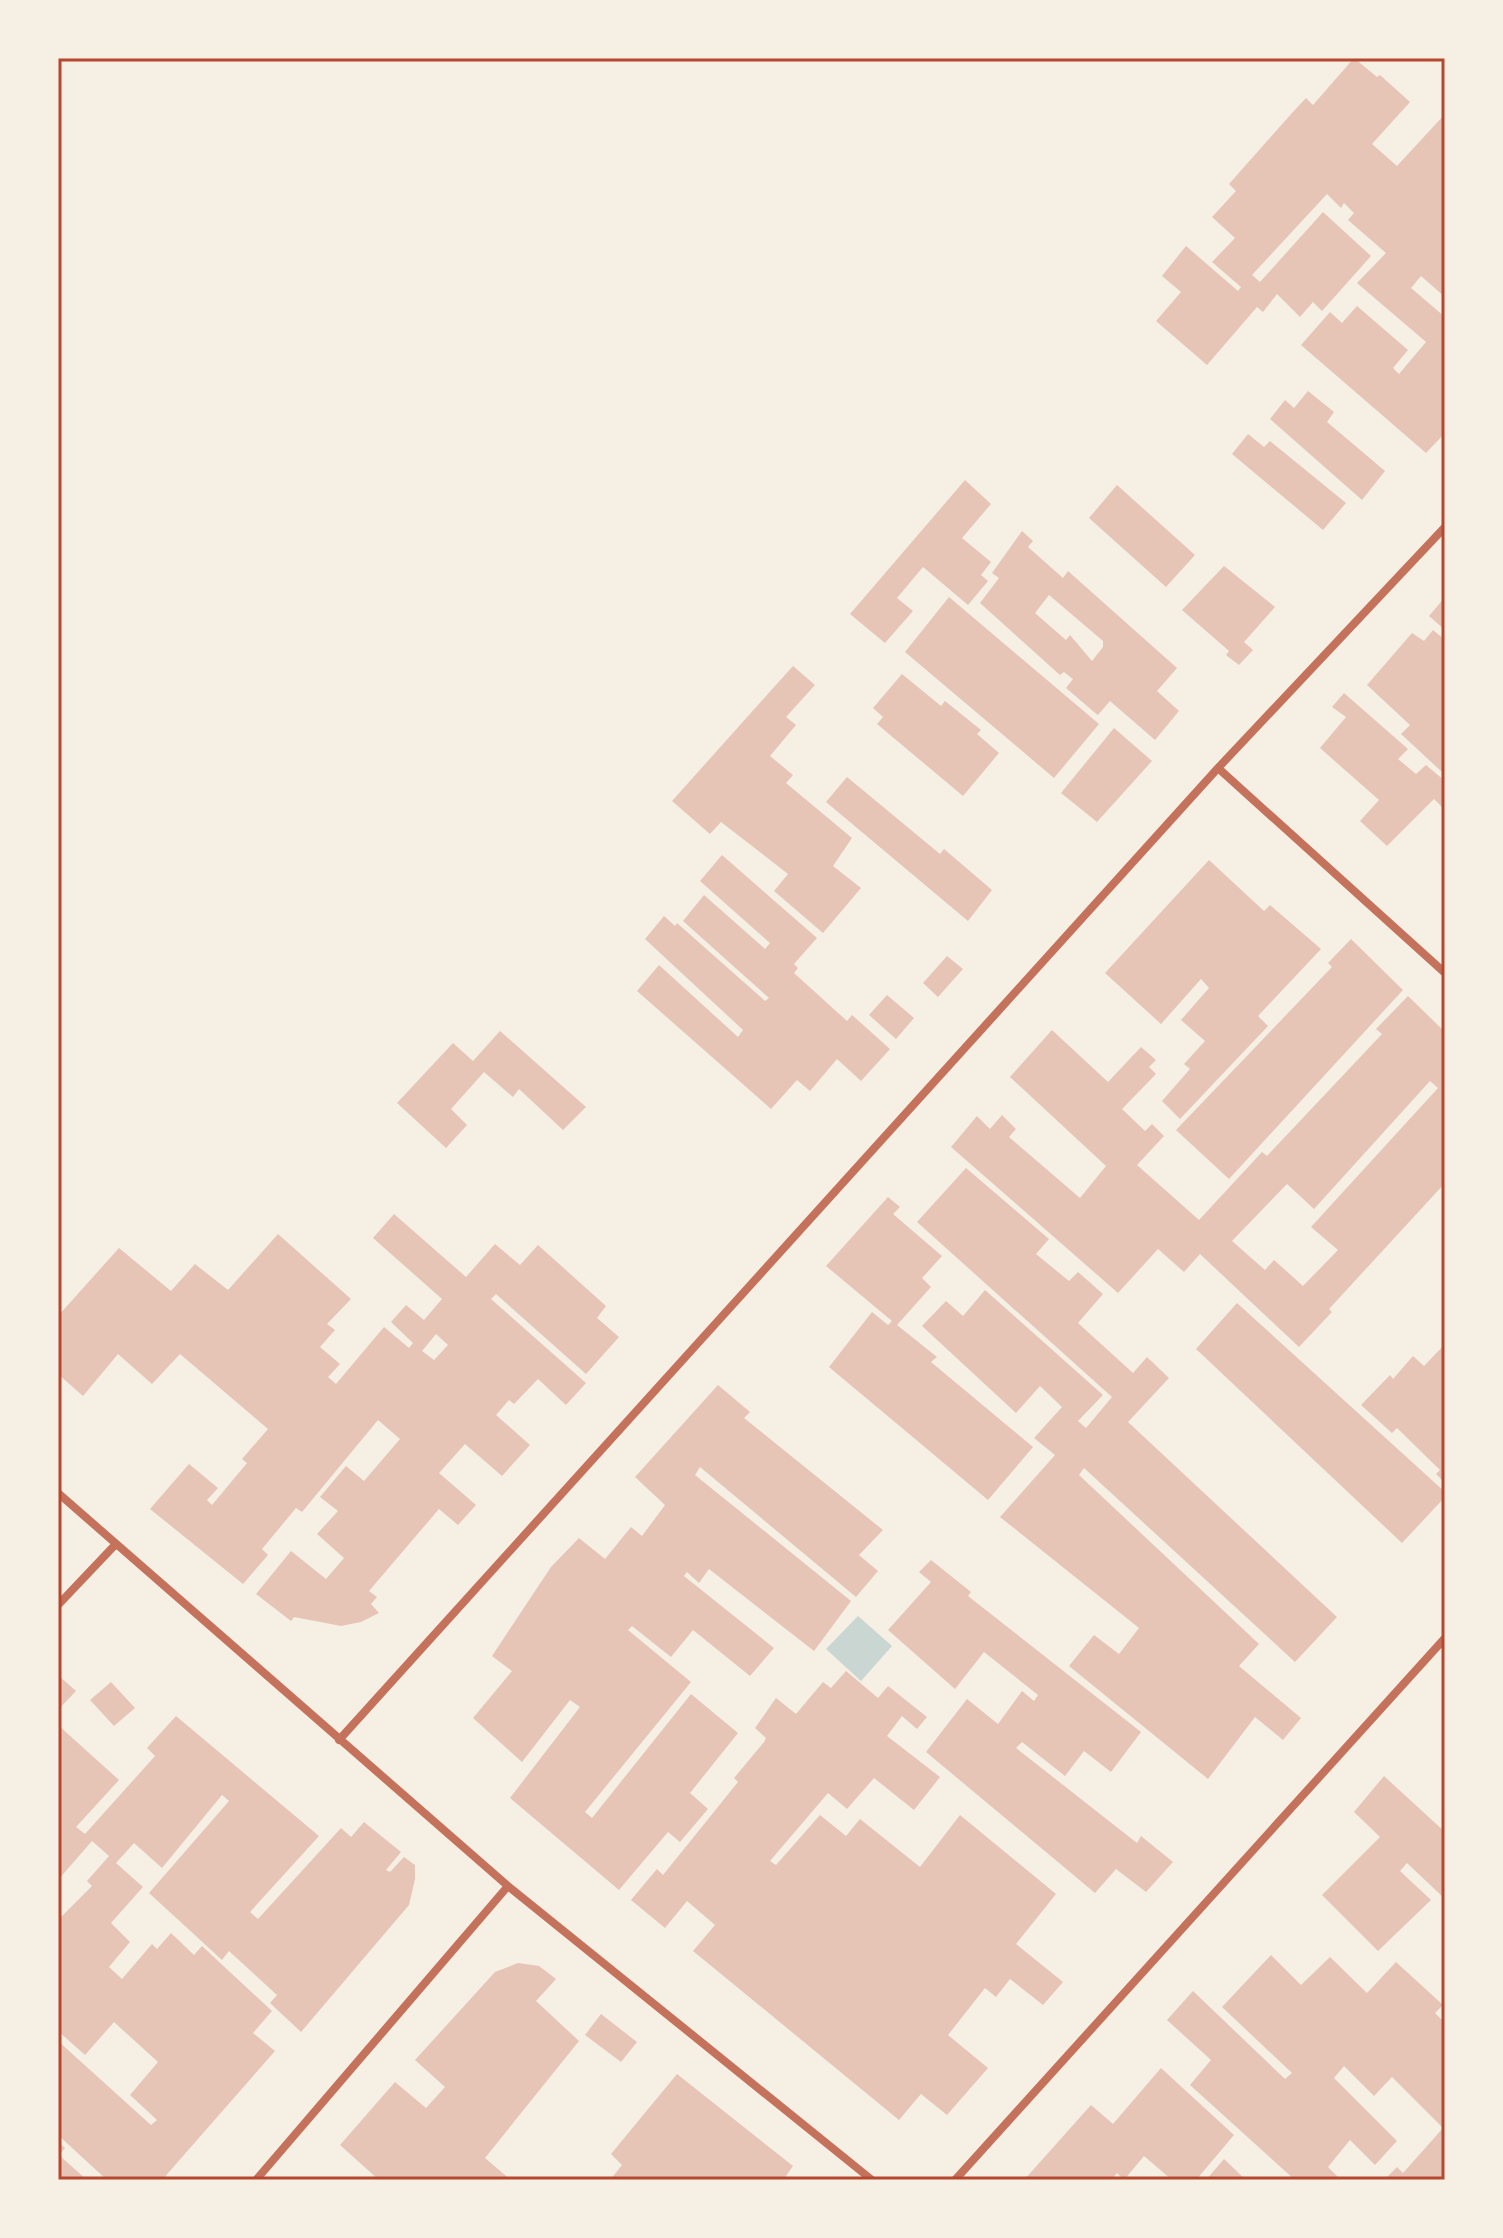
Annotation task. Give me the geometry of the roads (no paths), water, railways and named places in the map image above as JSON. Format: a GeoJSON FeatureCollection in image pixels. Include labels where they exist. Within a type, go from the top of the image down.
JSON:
{"type":"FeatureCollection","features":[{"type":"Feature","properties":{"kind":"street"},"geometry":{"type":"LineString","coordinates":[[339,1740],[1218,768],[1445,527]]}},
{"type":"Feature","properties":{"kind":"street"},"geometry":{"type":"LineString","coordinates":[[1218,768],[1445,973]]}},
{"type":"Feature","properties":{"kind":"street"},"geometry":{"type":"LineString","coordinates":[[58,1493],[114,1546],[508,1886],[872,2180]]}},
{"type":"Feature","properties":{"kind":"street"},"geometry":{"type":"LineString","coordinates":[[58,1605],[114,1546]]}},
{"type":"Feature","properties":{"kind":"street"},"geometry":{"type":"LineString","coordinates":[[955,2180],[1445,1638]]}},
{"type":"Feature","properties":{"kind":"street"},"geometry":{"type":"LineString","coordinates":[[256,2180],[508,1886]]}}]}
